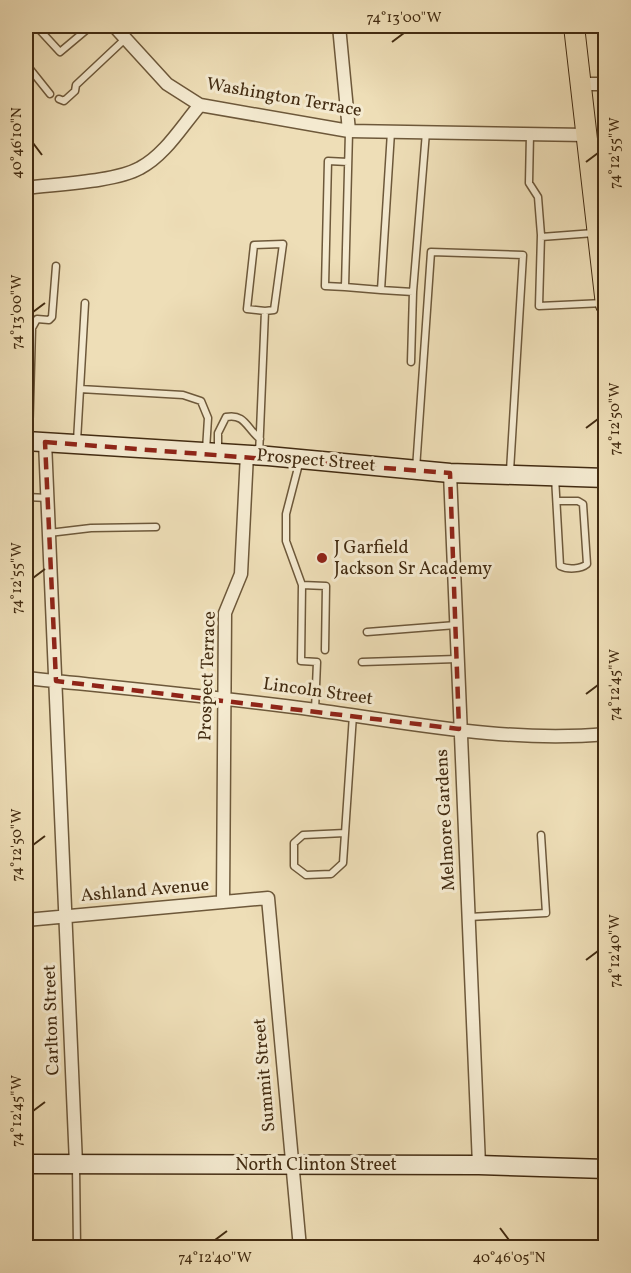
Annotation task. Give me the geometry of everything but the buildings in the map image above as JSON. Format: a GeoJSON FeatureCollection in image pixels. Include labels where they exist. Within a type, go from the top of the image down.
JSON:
{"type":"FeatureCollection","features":[{"type":"Feature","properties":{"kind":"main road"},"geometry":{"type":"LineString","coordinates":[[574,26],[586,135],[598,182],[597,233],[605,304]]}},
{"type":"Feature","properties":{"kind":"street","name":"Washington Terrace"},"geometry":{"type":"LineString","coordinates":[[114,26],[167,84],[200,105],[349,131],[425,136],[586,135]]}},
{"type":"Feature","properties":{"kind":"street"},"geometry":{"type":"LineString","coordinates":[[339,26],[349,131]]}},
{"type":"Feature","properties":{"kind":"street"},"geometry":{"type":"LineString","coordinates":[[581,84],[606,84]]}},
{"type":"Feature","properties":{"kind":"street"},"geometry":{"type":"LineString","coordinates":[[26,188],[110,177],[139,169],[158,155],[200,105]]}},
{"type":"Feature","properties":{"kind":"street","name":"Prospect Street"},"geometry":{"type":"LineString","coordinates":[[33,442],[212,452],[256,449],[300,459],[450,473],[606,478]]}},
{"type":"Feature","properties":{"kind":"street","name":"Carlton Street"},"geometry":{"type":"LineString","coordinates":[[33,442],[48,498],[76,1164]]}},
{"type":"Feature","properties":{"kind":"street","name":"Prospect Terrace"},"geometry":{"type":"LineString","coordinates":[[223,902],[225,613],[241,574],[256,449]]}},
{"type":"Feature","properties":{"kind":"street","name":"Melmore Gardens"},"geometry":{"type":"LineString","coordinates":[[450,473],[479,1165]]}},
{"type":"Feature","properties":{"kind":"street","name":"Lincoln Street"},"geometry":{"type":"LineString","coordinates":[[26,678],[223,697],[459,729],[561,738],[606,734]]}},
{"type":"Feature","properties":{"kind":"street","name":"Ashland Avenue"},"geometry":{"type":"LineString","coordinates":[[26,920],[268,898]]}},
{"type":"Feature","properties":{"kind":"street","name":"Summit Street"},"geometry":{"type":"LineString","coordinates":[[268,898],[300,1248]]}},
{"type":"Feature","properties":{"kind":"street","name":"North Clinton Street"},"geometry":{"type":"LineString","coordinates":[[26,1164],[479,1165],[606,1169]]}},
{"type":"Feature","properties":{"kind":"lane"},"geometry":{"type":"LineString","coordinates":[[36,26],[60,52],[91,26]]}},
{"type":"Feature","properties":{"kind":"lane"},"geometry":{"type":"LineString","coordinates":[[77,26],[84,32]]}},
{"type":"Feature","properties":{"kind":"lane"},"geometry":{"type":"LineString","coordinates":[[58,99],[64,101],[75,92],[76,85],[125,39]]}},
{"type":"Feature","properties":{"kind":"lane"},"geometry":{"type":"LineString","coordinates":[[26,64],[50,94]]}},
{"type":"Feature","properties":{"kind":"lane"},"geometry":{"type":"LineString","coordinates":[[345,287],[349,131]]}},
{"type":"Feature","properties":{"kind":"lane"},"geometry":{"type":"LineString","coordinates":[[381,290],[391,132]]}},
{"type":"Feature","properties":{"kind":"lane"},"geometry":{"type":"LineString","coordinates":[[530,134],[529,183],[538,197],[541,237],[539,306],[605,304]]}},
{"type":"Feature","properties":{"kind":"lane"},"geometry":{"type":"LineString","coordinates":[[411,362],[413,292],[425,136]]}},
{"type":"Feature","properties":{"kind":"lane"},"geometry":{"type":"LineString","coordinates":[[348,162],[328,161],[325,286],[413,292]]}},
{"type":"Feature","properties":{"kind":"lane"},"geometry":{"type":"LineString","coordinates":[[541,237],[597,233]]}},
{"type":"Feature","properties":{"kind":"lane"},"geometry":{"type":"LineString","coordinates":[[283,244],[274,310],[266,311],[248,309],[254,245],[283,244]]}},
{"type":"Feature","properties":{"kind":"lane"},"geometry":{"type":"LineString","coordinates":[[416,470],[431,252],[523,255],[510,475]]}},
{"type":"Feature","properties":{"kind":"lane"},"geometry":{"type":"LineString","coordinates":[[33,442],[32,328],[35,321],[49,320],[52,317],[56,266]]}},
{"type":"Feature","properties":{"kind":"lane"},"geometry":{"type":"LineString","coordinates":[[76,444],[85,303]]}},
{"type":"Feature","properties":{"kind":"lane"},"geometry":{"type":"LineString","coordinates":[[256,449],[266,311]]}},
{"type":"Feature","properties":{"kind":"lane"},"geometry":{"type":"LineString","coordinates":[[80,389],[183,395],[201,401],[207,418],[212,452]]}},
{"type":"Feature","properties":{"kind":"lane"},"geometry":{"type":"LineString","coordinates":[[212,452],[226,417],[241,417],[256,449]]}},
{"type":"Feature","properties":{"kind":"lane"},"geometry":{"type":"LineString","coordinates":[[300,459],[286,523],[286,541],[302,585],[301,661],[316,662],[315,710]]}},
{"type":"Feature","properties":{"kind":"lane"},"geometry":{"type":"LineString","coordinates":[[555,477],[556,501],[561,566],[565,569],[583,567],[587,564],[583,504],[578,501],[556,501]]}},
{"type":"Feature","properties":{"kind":"lane"},"geometry":{"type":"LineString","coordinates":[[26,497],[48,498]]}},
{"type":"Feature","properties":{"kind":"lane"},"geometry":{"type":"LineString","coordinates":[[49,533],[91,528],[156,527]]}},
{"type":"Feature","properties":{"kind":"lane"},"geometry":{"type":"LineString","coordinates":[[302,585],[326,586],[325,650]]}},
{"type":"Feature","properties":{"kind":"lane"},"geometry":{"type":"LineString","coordinates":[[367,632],[456,626]]}},
{"type":"Feature","properties":{"kind":"lane"},"geometry":{"type":"LineString","coordinates":[[362,662],[457,659]]}},
{"type":"Feature","properties":{"kind":"lane"},"geometry":{"type":"LineString","coordinates":[[345,833],[303,835],[294,843],[294,866],[306,875],[332,874],[343,862],[345,833],[353,715]]}},
{"type":"Feature","properties":{"kind":"lane"},"geometry":{"type":"LineString","coordinates":[[468,917],[546,913],[541,835]]}},
{"type":"Feature","properties":{"kind":"lane"},"geometry":{"type":"LineString","coordinates":[[76,1164],[77,1248]]}},
{"type":"Feature","properties":{"kind":"highlighted area"},"geometry":{"type":"Polygon","coordinates":[[[45,442],[450,473],[459,729],[56,681],[45,442]]]}},
{"type":"Feature","properties":{"kind":"place","name":"J Garfield Jackson Sr Academy"},"geometry":{"type":"Point","coordinates":[322,558]}}]}
